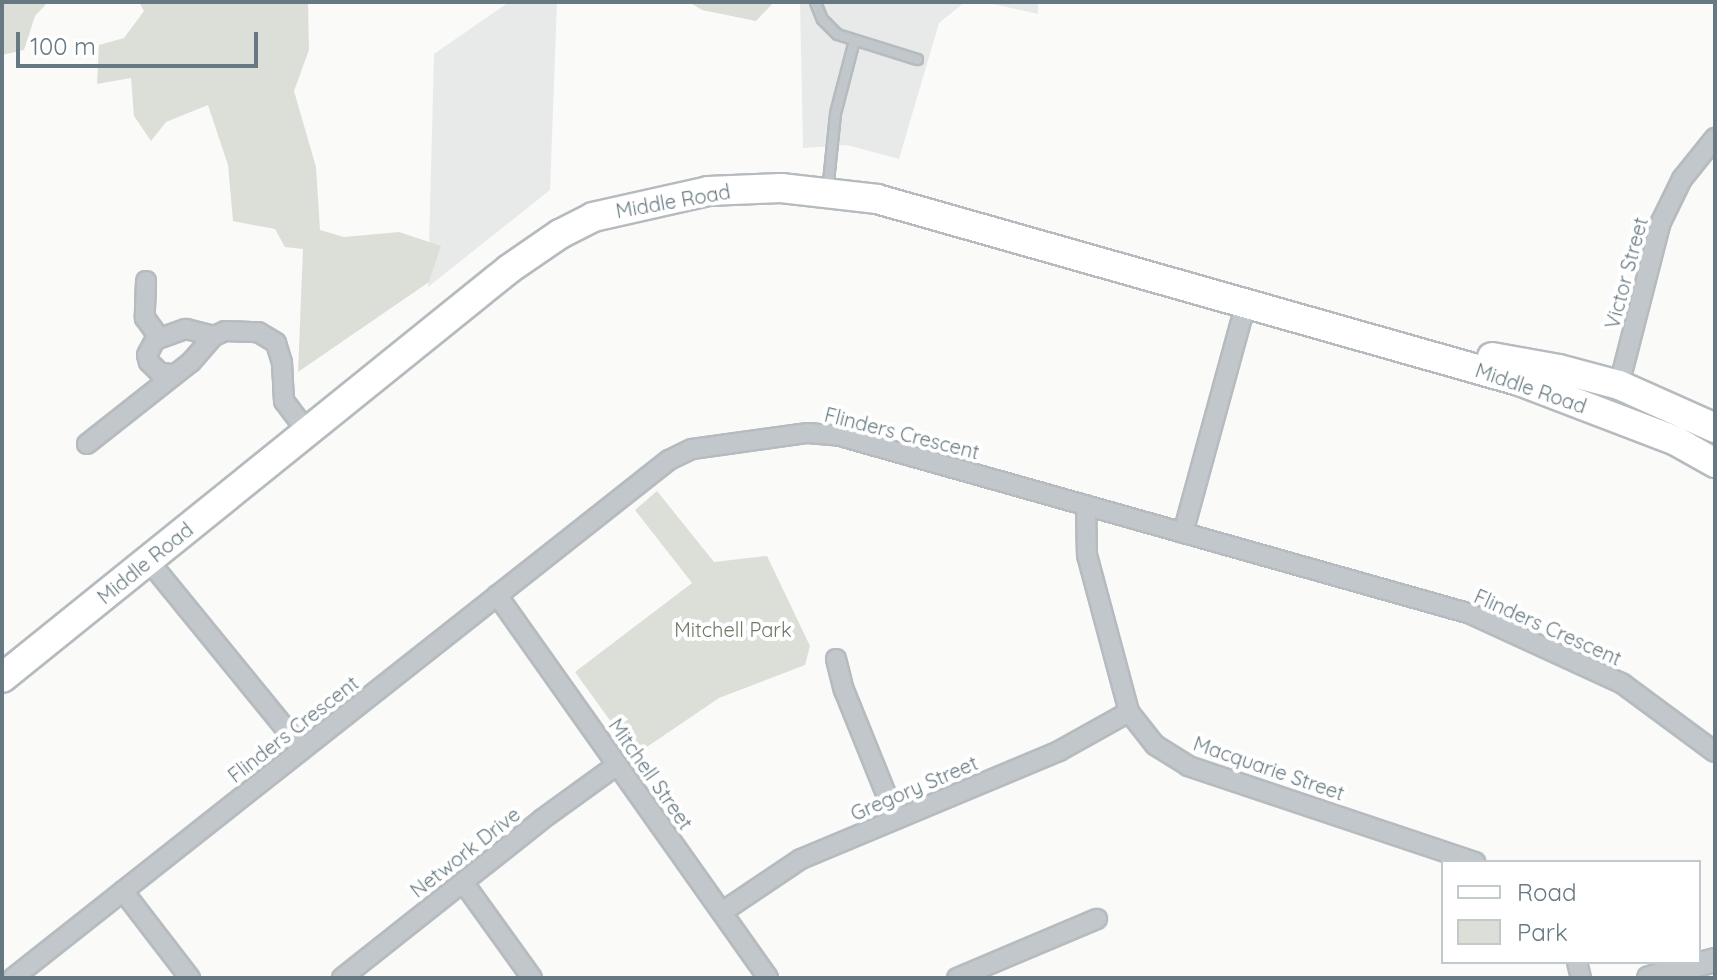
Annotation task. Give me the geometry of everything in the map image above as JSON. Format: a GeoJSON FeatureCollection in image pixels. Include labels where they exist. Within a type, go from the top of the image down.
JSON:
{"type":"FeatureCollection","features":[{"type":"Feature","properties":{"kind":"main road","name":"Middle Road"},"geometry":{"type":"LineString","coordinates":[[2,678],[509,269],[560,234],[593,217],[708,191],[827,191],[877,199],[1519,381],[1676,441],[1715,463]]}},
{"type":"Feature","properties":{"kind":"main road","name":"Middle Road"},"geometry":{"type":"LineString","coordinates":[[1340,330],[1559,369],[1619,385],[1715,428]]}},
{"type":"Feature","properties":{"kind":"main road"},"geometry":{"type":"LineString","coordinates":[[1559,369],[1581,388],[1663,426],[1676,441]]}},
{"type":"Feature","properties":{"kind":"street","name":"Victor Street"},"geometry":{"type":"LineString","coordinates":[[1619,385],[1661,222],[1682,179],[1715,138]]}},
{"type":"Feature","properties":{"kind":"street"},"geometry":{"type":"LineString","coordinates":[[146,281],[145,318],[159,337]]}},
{"type":"Feature","properties":{"kind":"street"},"geometry":{"type":"LineString","coordinates":[[1183,533],[1246,303]]}},
{"type":"Feature","properties":{"kind":"street"},"geometry":{"type":"LineString","coordinates":[[173,374],[160,373],[149,362],[150,347],[159,337],[186,329],[214,336]]}},
{"type":"Feature","properties":{"kind":"street"},"geometry":{"type":"LineString","coordinates":[[87,444],[205,349],[214,336],[225,331],[258,332],[276,343],[282,363],[284,401],[308,433]]}},
{"type":"Feature","properties":{"kind":"street","name":"Flinders Crescent"},"geometry":{"type":"LineString","coordinates":[[13,978],[669,460],[692,449],[808,433],[840,436],[1471,614],[1623,684],[1715,752]]}},
{"type":"Feature","properties":{"kind":"street","name":"Macquarie Street"},"geometry":{"type":"LineString","coordinates":[[1086,505],[1087,555],[1129,712],[1155,745],[1188,766],[1469,860]]}},
{"type":"Feature","properties":{"kind":"street"},"geometry":{"type":"LineString","coordinates":[[148,560],[302,749]]}},
{"type":"Feature","properties":{"kind":"street","name":"Mitchell Street"},"geometry":{"type":"LineString","coordinates":[[497,595],[768,978]]}},
{"type":"Feature","properties":{"kind":"street"},"geometry":{"type":"LineString","coordinates":[[836,659],[844,690],[896,819]]}},
{"type":"Feature","properties":{"kind":"street","name":"Gregory Street"},"geometry":{"type":"LineString","coordinates":[[722,912],[801,859],[1059,751],[1129,712]]}},
{"type":"Feature","properties":{"kind":"street","name":"Network Drive"},"geometry":{"type":"LineString","coordinates":[[342,978],[617,765]]}},
{"type":"Feature","properties":{"kind":"street"},"geometry":{"type":"LineString","coordinates":[[463,882],[532,978]]}},
{"type":"Feature","properties":{"kind":"street"},"geometry":{"type":"LineString","coordinates":[[123,891],[190,978]]}},
{"type":"Feature","properties":{"kind":"street"},"geometry":{"type":"LineString","coordinates":[[957,978],[1097,919]]}},
{"type":"Feature","properties":{"kind":"street"},"geometry":{"type":"LineString","coordinates":[[1649,978],[1700,964]]}},
{"type":"Feature","properties":{"kind":"lane"},"geometry":{"type":"LineString","coordinates":[[815,2],[829,27],[854,40],[917,59]]}},
{"type":"Feature","properties":{"kind":"lane"},"geometry":{"type":"LineString","coordinates":[[827,191],[835,113],[854,40]]}},
{"type":"Feature","properties":{"kind":"shaded area"},"geometry":{"type":"Polygon","coordinates":[[[509,2],[557,2],[550,190],[428,287],[434,54],[509,2]]]}},
{"type":"Feature","properties":{"kind":"shaded area"},"geometry":{"type":"Polygon","coordinates":[[[800,2],[965,2],[939,23],[899,159],[847,145],[803,148],[800,2]]]}},
{"type":"Feature","properties":{"kind":"shaded area"},"geometry":{"type":"Polygon","coordinates":[[[984,2],[1038,2],[1038,14],[984,2]]]}},
{"type":"Feature","properties":{"kind":"green space"},"geometry":{"type":"Polygon","coordinates":[[[2,2],[48,2],[35,16],[24,50],[2,55],[2,2]]]}},
{"type":"Feature","properties":{"kind":"green space"},"geometry":{"type":"Polygon","coordinates":[[[139,2],[308,2],[309,50],[294,91],[316,167],[320,230],[344,237],[399,232],[441,246],[429,282],[298,372],[303,249],[285,247],[275,229],[233,221],[228,165],[208,105],[166,122],[151,141],[134,116],[131,78],[97,84],[99,45],[124,38],[144,11],[139,2]]]}},
{"type":"Feature","properties":{"kind":"green space"},"geometry":{"type":"Polygon","coordinates":[[[689,2],[774,2],[756,21],[702,10],[689,2]]]}},
{"type":"Feature","properties":{"kind":"green space","name":"Mitchell Park"},"geometry":{"type":"Polygon","coordinates":[[[657,491],[714,562],[767,556],[810,646],[805,665],[719,698],[635,755],[575,672],[692,583],[635,510],[657,491]]]}}]}
